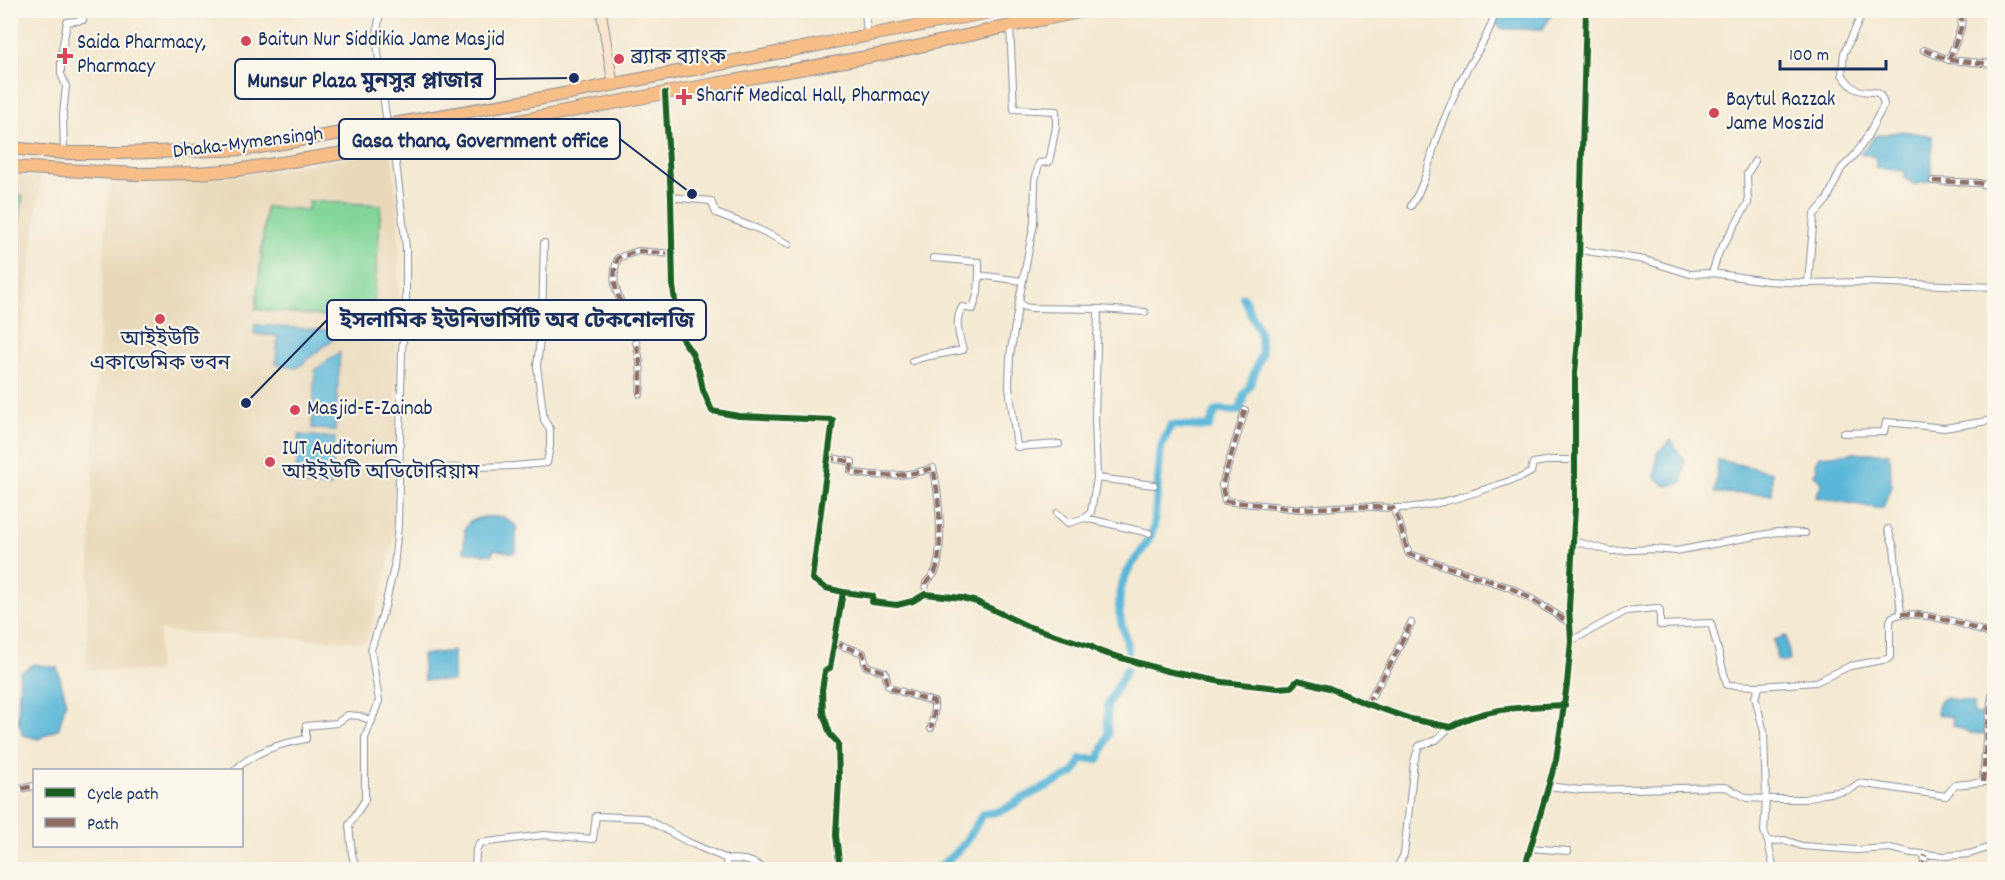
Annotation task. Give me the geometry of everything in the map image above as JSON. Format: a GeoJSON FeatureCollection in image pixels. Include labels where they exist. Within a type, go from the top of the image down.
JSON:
{"type":"FeatureCollection","features":[{"type":"Feature","properties":{"kind":"highway"},"geometry":{"type":"LineString","coordinates":[[10,148],[64,153],[163,153],[248,149],[388,126],[1000,10]]}},
{"type":"Feature","properties":{"kind":"highway","name":"Dhaka-Mymensingh"},"geometry":{"type":"LineString","coordinates":[[10,167],[136,174],[236,170],[394,145],[664,93],[884,54],[1089,10]]}},
{"type":"Feature","properties":{"kind":"main road"},"geometry":{"type":"LineString","coordinates":[[600,10],[613,84]]}},
{"type":"Feature","properties":{"kind":"street"},"geometry":{"type":"LineString","coordinates":[[64,153],[63,115],[66,86],[62,74],[61,56],[67,22],[83,20],[84,10]]}},
{"type":"Feature","properties":{"kind":"street"},"geometry":{"type":"LineString","coordinates":[[381,10],[376,44],[388,126]]}},
{"type":"Feature","properties":{"kind":"street"},"geometry":{"type":"LineString","coordinates":[[865,10],[867,35]]}},
{"type":"Feature","properties":{"kind":"street"},"geometry":{"type":"LineString","coordinates":[[1411,206],[1422,189],[1437,141],[1458,87],[1483,46],[1496,10]]}},
{"type":"Feature","properties":{"kind":"street"},"geometry":{"type":"LineString","coordinates":[[1524,870],[1556,760],[1565,705],[1570,641],[1575,373],[1580,328],[1578,295],[1586,10]]}},
{"type":"Feature","properties":{"kind":"street"},"geometry":{"type":"LineString","coordinates":[[1808,283],[1814,215],[1827,200],[1841,169],[1864,142],[1884,105],[1881,95],[1877,92],[1864,93],[1853,88],[1842,74],[1844,53],[1864,10]]}},
{"type":"Feature","properties":{"kind":"street"},"geometry":{"type":"LineString","coordinates":[[1949,60],[1961,28],[1962,10]]}},
{"type":"Feature","properties":{"kind":"street"},"geometry":{"type":"LineString","coordinates":[[1010,26],[1014,109],[1056,111],[1056,127],[1049,162],[1039,163],[1035,181],[1034,223],[1010,356],[1009,387],[1017,447],[1059,444]]}},
{"type":"Feature","properties":{"kind":"street"},"geometry":{"type":"LineString","coordinates":[[1924,50],[1949,60],[1995,64]]}},
{"type":"Feature","properties":{"kind":"street"},"geometry":{"type":"LineString","coordinates":[[664,93],[671,197],[673,286],[682,339],[692,353],[699,371],[702,390],[712,411],[758,417],[833,420],[812,579],[826,588],[873,596],[872,602],[897,605],[914,601],[925,594],[977,602],[1027,626],[1090,646],[1101,652],[1167,671],[1222,682],[1278,688],[1291,687],[1298,680],[1329,688],[1411,719],[1450,727]]}},
{"type":"Feature","properties":{"kind":"street"},"geometry":{"type":"LineString","coordinates":[[356,870],[349,825],[365,800],[365,738],[379,701],[371,650],[394,567],[400,469],[406,248],[394,145]]}},
{"type":"Feature","properties":{"kind":"street"},"geometry":{"type":"LineString","coordinates":[[1712,273],[1719,252],[1748,203],[1747,174],[1755,161]]}},
{"type":"Feature","properties":{"kind":"street"},"geometry":{"type":"LineString","coordinates":[[1933,181],[1979,183],[1995,188]]}},
{"type":"Feature","properties":{"kind":"street"},"geometry":{"type":"LineString","coordinates":[[671,197],[711,201],[716,213],[789,244]]}},
{"type":"Feature","properties":{"kind":"street"},"geometry":{"type":"LineString","coordinates":[[400,469],[547,463],[550,429],[544,420],[537,366],[542,322],[544,243]]}},
{"type":"Feature","properties":{"kind":"street"},"geometry":{"type":"LineString","coordinates":[[1580,250],[1645,260],[1690,274],[1712,273],[1767,281],[1995,287]]}},
{"type":"Feature","properties":{"kind":"street"},"geometry":{"type":"LineString","coordinates":[[640,394],[642,368],[634,332],[617,294],[614,270],[618,258],[628,254],[639,251],[672,254]]}},
{"type":"Feature","properties":{"kind":"street"},"geometry":{"type":"LineString","coordinates":[[912,361],[963,350],[957,331],[959,311],[962,308],[973,309],[978,292],[979,262],[933,258]]}},
{"type":"Feature","properties":{"kind":"street"},"geometry":{"type":"LineString","coordinates":[[979,275],[1023,281]]}},
{"type":"Feature","properties":{"kind":"street"},"geometry":{"type":"LineString","coordinates":[[1019,301],[1024,307],[1032,309],[1144,312]]}},
{"type":"Feature","properties":{"kind":"street"},"geometry":{"type":"LineString","coordinates":[[1057,513],[1068,523],[1085,518],[1091,512],[1097,478],[1095,417],[1098,309]]}},
{"type":"Feature","properties":{"kind":"street"},"geometry":{"type":"LineString","coordinates":[[1245,410],[1222,485],[1225,501],[1300,509],[1354,506],[1412,508],[1450,500],[1522,477],[1531,472],[1533,463],[1575,460]]}},
{"type":"Feature","properties":{"kind":"street"},"geometry":{"type":"LineString","coordinates":[[1843,433],[1884,432],[1886,422],[1944,428],[1995,420]]}},
{"type":"Feature","properties":{"kind":"street"},"geometry":{"type":"LineString","coordinates":[[827,457],[852,462],[851,471],[855,474],[888,477],[916,474],[933,468],[938,506],[939,557],[934,574],[926,583],[925,594]]}},
{"type":"Feature","properties":{"kind":"street"},"geometry":{"type":"LineString","coordinates":[[1097,478],[1154,485]]}},
{"type":"Feature","properties":{"kind":"street"},"geometry":{"type":"LineString","coordinates":[[1393,507],[1400,521],[1402,536],[1409,554],[1511,588],[1570,623]]}},
{"type":"Feature","properties":{"kind":"street"},"geometry":{"type":"LineString","coordinates":[[1085,518],[1149,533]]}},
{"type":"Feature","properties":{"kind":"street"},"geometry":{"type":"LineString","coordinates":[[1888,529],[1894,547],[1901,614]]}},
{"type":"Feature","properties":{"kind":"street"},"geometry":{"type":"LineString","coordinates":[[1573,541],[1611,551],[1654,549],[1676,551],[1777,532],[1805,533]]}},
{"type":"Feature","properties":{"kind":"street"},"geometry":{"type":"LineString","coordinates":[[840,870],[836,835],[839,780],[838,743],[830,734],[823,713],[822,690],[825,671],[830,668],[843,592]]}},
{"type":"Feature","properties":{"kind":"street"},"geometry":{"type":"LineString","coordinates":[[1570,641],[1626,610],[1657,608],[1660,610],[1660,625],[1712,624],[1727,686],[1760,686],[1816,682],[1850,666],[1889,658],[1890,621],[1892,617],[1901,614],[1918,614],[1995,636]]}},
{"type":"Feature","properties":{"kind":"street"},"geometry":{"type":"LineString","coordinates":[[1367,704],[1411,623]]}},
{"type":"Feature","properties":{"kind":"street"},"geometry":{"type":"LineString","coordinates":[[834,643],[863,653],[866,666],[885,672],[888,685],[893,688],[934,702],[931,728]]}},
{"type":"Feature","properties":{"kind":"street"},"geometry":{"type":"LineString","coordinates":[[1983,782],[1986,740],[1995,681]]}},
{"type":"Feature","properties":{"kind":"street"},"geometry":{"type":"LineString","coordinates":[[1760,686],[1755,697],[1764,732],[1766,799],[1764,831],[1774,870]]}},
{"type":"Feature","properties":{"kind":"street"},"geometry":{"type":"LineString","coordinates":[[1396,870],[1404,854],[1414,762],[1419,746],[1436,740],[1450,727],[1466,718],[1515,708],[1565,705]]}},
{"type":"Feature","properties":{"kind":"street"},"geometry":{"type":"LineString","coordinates":[[237,769],[250,758],[264,751],[284,743],[306,739],[306,726],[337,723],[348,715],[372,721]]}},
{"type":"Feature","properties":{"kind":"street"},"geometry":{"type":"LineString","coordinates":[[1548,786],[1580,790],[1726,786],[1747,798],[1805,799],[1851,789],[1859,783],[1946,796],[1955,785],[1995,781]]}},
{"type":"Feature","properties":{"kind":"street"},"geometry":{"type":"LineString","coordinates":[[10,786],[15,790],[33,786]]}},
{"type":"Feature","properties":{"kind":"street"},"geometry":{"type":"LineString","coordinates":[[475,870],[476,850],[480,843],[544,835],[593,839],[596,816],[644,818],[690,843],[727,859],[754,862],[765,870]]}},
{"type":"Feature","properties":{"kind":"street"},"geometry":{"type":"LineString","coordinates":[[1768,842],[1785,840],[1802,846],[1856,850],[1890,848],[1925,855],[1945,856],[1969,854],[1995,846]]}},
{"type":"Feature","properties":{"kind":"street"},"geometry":{"type":"LineString","coordinates":[[1530,848],[1568,851]]}},
{"type":"Feature","properties":{"kind":"street"},"geometry":{"type":"LineString","coordinates":[[1923,870],[1925,855]]}},
{"type":"Feature","properties":{"kind":"street"},"geometry":{"type":"LineString","coordinates":[[725,870],[727,859]]}},
{"type":"Feature","properties":{"kind":"shaded area"},"geometry":{"type":"Polygon","coordinates":[[[391,150],[400,249],[393,543],[367,642],[160,631],[157,673],[86,669],[97,369],[109,178],[177,180],[217,178],[391,150]]]}},
{"type":"Feature","properties":{"kind":"shaded area"},"geometry":{"type":"Polygon","coordinates":[[[11,174],[41,178],[11,426],[11,174]]]}},
{"type":"Feature","properties":{"kind":"green space"},"geometry":{"type":"Polygon","coordinates":[[[11,194],[23,196],[10,275],[11,194]]]}},
{"type":"Feature","properties":{"kind":"green space"},"geometry":{"type":"Polygon","coordinates":[[[309,201],[381,205],[374,301],[348,319],[256,309],[266,207],[308,210],[309,201]]]}},
{"type":"Feature","properties":{"kind":"water"},"geometry":{"type":"Polygon","coordinates":[[[1498,11],[1554,11],[1543,29],[1503,29],[1496,24],[1498,11]]]}},
{"type":"Feature","properties":{"kind":"water"},"geometry":{"type":"Polygon","coordinates":[[[1903,131],[1932,136],[1931,180],[1915,185],[1905,178],[1905,171],[1876,168],[1876,159],[1873,156],[1861,154],[1861,151],[1875,136],[1903,131]]]}},
{"type":"Feature","properties":{"kind":"water"},"geometry":{"type":"Polygon","coordinates":[[[255,325],[338,331],[338,335],[297,368],[276,364],[278,336],[254,334],[255,325]]]}},
{"type":"Feature","properties":{"kind":"water"},"geometry":{"type":"Polygon","coordinates":[[[340,352],[335,431],[312,428],[315,370],[340,352]]]}},
{"type":"Feature","properties":{"kind":"water"},"geometry":{"type":"Polygon","coordinates":[[[299,435],[335,438],[331,487],[295,484],[299,435]]]}},
{"type":"Feature","properties":{"kind":"water"},"geometry":{"type":"Polygon","coordinates":[[[1671,440],[1685,462],[1682,483],[1666,486],[1655,477],[1657,453],[1671,440]]]}},
{"type":"Feature","properties":{"kind":"water"},"geometry":{"type":"Polygon","coordinates":[[[1890,453],[1891,486],[1883,508],[1816,497],[1822,483],[1814,474],[1820,456],[1890,453]]]}},
{"type":"Feature","properties":{"kind":"water"},"geometry":{"type":"Polygon","coordinates":[[[1718,460],[1772,472],[1772,494],[1715,493],[1718,460]]]}},
{"type":"Feature","properties":{"kind":"water"},"geometry":{"type":"Polygon","coordinates":[[[484,517],[504,517],[516,526],[514,553],[494,549],[492,555],[464,551],[465,529],[470,521],[484,517]]]}},
{"type":"Feature","properties":{"kind":"water"},"geometry":{"type":"Polygon","coordinates":[[[1786,636],[1790,660],[1786,662],[1777,660],[1774,640],[1786,636]]]}},
{"type":"Feature","properties":{"kind":"water"},"geometry":{"type":"Polygon","coordinates":[[[453,651],[453,681],[424,680],[422,655],[453,651]]]}},
{"type":"Feature","properties":{"kind":"water"},"geometry":{"type":"Polygon","coordinates":[[[34,664],[57,668],[66,700],[59,728],[38,739],[23,735],[18,720],[20,673],[34,664]]]}},
{"type":"Feature","properties":{"kind":"water"},"geometry":{"type":"Polygon","coordinates":[[[1945,698],[1974,703],[1973,713],[1987,715],[1984,734],[1971,733],[1953,725],[1952,717],[1937,714],[1939,701],[1945,698]]]}},
{"type":"Feature","properties":{"kind":"waterway"},"geometry":{"type":"LineString","coordinates":[[1128,652],[1120,617],[1120,593],[1125,576],[1154,527],[1161,447],[1171,425],[1209,427],[1215,412],[1219,410],[1240,411],[1244,394],[1262,353],[1259,331],[1243,297]]}},
{"type":"Feature","properties":{"kind":"waterway"},"geometry":{"type":"LineString","coordinates":[[936,870],[962,847],[983,814],[1007,808],[1074,773],[1081,759],[1099,759],[1108,735],[1107,706],[1126,670]]}},
{"type":"Feature","properties":{"kind":"marked path"},"geometry":{"type":"LineString","coordinates":[[1924,50],[1949,60],[1961,28],[1962,10]]}},
{"type":"Feature","properties":{"kind":"marked path"},"geometry":{"type":"LineString","coordinates":[[1949,60],[1994,64]]}},
{"type":"Feature","properties":{"kind":"marked path"},"geometry":{"type":"LineString","coordinates":[[1933,181],[1979,183],[1994,188]]}},
{"type":"Feature","properties":{"kind":"marked path"},"geometry":{"type":"LineString","coordinates":[[640,394],[641,371],[638,350],[631,324],[616,289],[615,269],[618,258],[638,251],[672,254]]}},
{"type":"Feature","properties":{"kind":"marked path"},"geometry":{"type":"LineString","coordinates":[[1245,410],[1222,485],[1225,501],[1300,509],[1354,506],[1393,508],[1409,554],[1511,588],[1570,623]]}},
{"type":"Feature","properties":{"kind":"marked path"},"geometry":{"type":"LineString","coordinates":[[827,457],[852,462],[851,471],[855,473],[904,475],[933,468],[939,505],[940,536],[938,562],[935,572],[926,583],[925,594]]}},
{"type":"Feature","properties":{"kind":"marked path"},"geometry":{"type":"LineString","coordinates":[[1901,614],[1949,620],[1994,636]]}},
{"type":"Feature","properties":{"kind":"marked path"},"geometry":{"type":"LineString","coordinates":[[1367,704],[1411,623]]}},
{"type":"Feature","properties":{"kind":"marked path"},"geometry":{"type":"LineString","coordinates":[[834,643],[863,653],[866,666],[885,672],[888,685],[893,689],[934,702],[931,728]]}},
{"type":"Feature","properties":{"kind":"marked path"},"geometry":{"type":"LineString","coordinates":[[1983,782],[1994,681]]}},
{"type":"Feature","properties":{"kind":"marked path"},"geometry":{"type":"LineString","coordinates":[[10,786],[15,790],[33,786]]}},
{"type":"Feature","properties":{"kind":"marked path"},"geometry":{"type":"LineString","coordinates":[[1923,870],[1925,855]]}},
{"type":"Feature","properties":{"kind":"cycle path"},"geometry":{"type":"LineString","coordinates":[[1524,870],[1556,760],[1571,641],[1569,607],[1575,508],[1575,373],[1579,328],[1586,10]]}},
{"type":"Feature","properties":{"kind":"cycle path"},"geometry":{"type":"LineString","coordinates":[[665,93],[673,286],[677,316],[682,339],[692,353],[712,411],[739,416],[833,420],[812,579],[826,588],[843,592],[830,668],[825,671],[822,690],[823,713],[830,734],[838,743],[839,780],[836,835],[840,870]]}},
{"type":"Feature","properties":{"kind":"cycle path"},"geometry":{"type":"LineString","coordinates":[[843,592],[873,596],[872,602],[897,605],[913,601],[925,594],[962,598],[977,602],[1027,626],[1090,646],[1101,652],[1167,671],[1222,682],[1278,688],[1291,687],[1298,680],[1329,688],[1411,719],[1450,727],[1463,720],[1491,712],[1565,705]]}},
{"type":"Feature","properties":{"kind":"place","name":"Baitun Nur Siddikia Jame Masjid"},"geometry":{"type":"Point","coordinates":[246,41]}},
{"type":"Feature","properties":{"kind":"place","name":"Saida Pharmacy, Pharmacy"},"geometry":{"type":"Point","coordinates":[65,56]}},
{"type":"Feature","properties":{"kind":"place","name":"ব্র্যাক ব্যাংক"},"geometry":{"type":"Point","coordinates":[619,59]}},
{"type":"Feature","properties":{"kind":"place","name":"Munsur Plaza মুনসুর প্লাজার"},"geometry":{"type":"Point","coordinates":[574,78]}},
{"type":"Feature","properties":{"kind":"place","name":"Sharif Medical Hall, Pharmacy"},"geometry":{"type":"Point","coordinates":[684,97]}},
{"type":"Feature","properties":{"kind":"place","name":"Baytul Razzak Jame Moszid"},"geometry":{"type":"Point","coordinates":[1714,113]}},
{"type":"Feature","properties":{"kind":"place","name":"Gasa thana, Government office"},"geometry":{"type":"Point","coordinates":[692,194]}},
{"type":"Feature","properties":{"kind":"place","name":"আইইউটি একাডেমিক ভবন"},"geometry":{"type":"Point","coordinates":[160,319]}},
{"type":"Feature","properties":{"kind":"place","name":"ইসলামিক ইউনিভার্সিটি অব টেকনোলজি"},"geometry":{"type":"Point","coordinates":[246,403]}},
{"type":"Feature","properties":{"kind":"place","name":"Masjid-E-Zainab"},"geometry":{"type":"Point","coordinates":[295,410]}},
{"type":"Feature","properties":{"kind":"place","name":"IUT Auditorium আইইউটি অডিটোরিয়াম"},"geometry":{"type":"Point","coordinates":[270,462]}}]}
